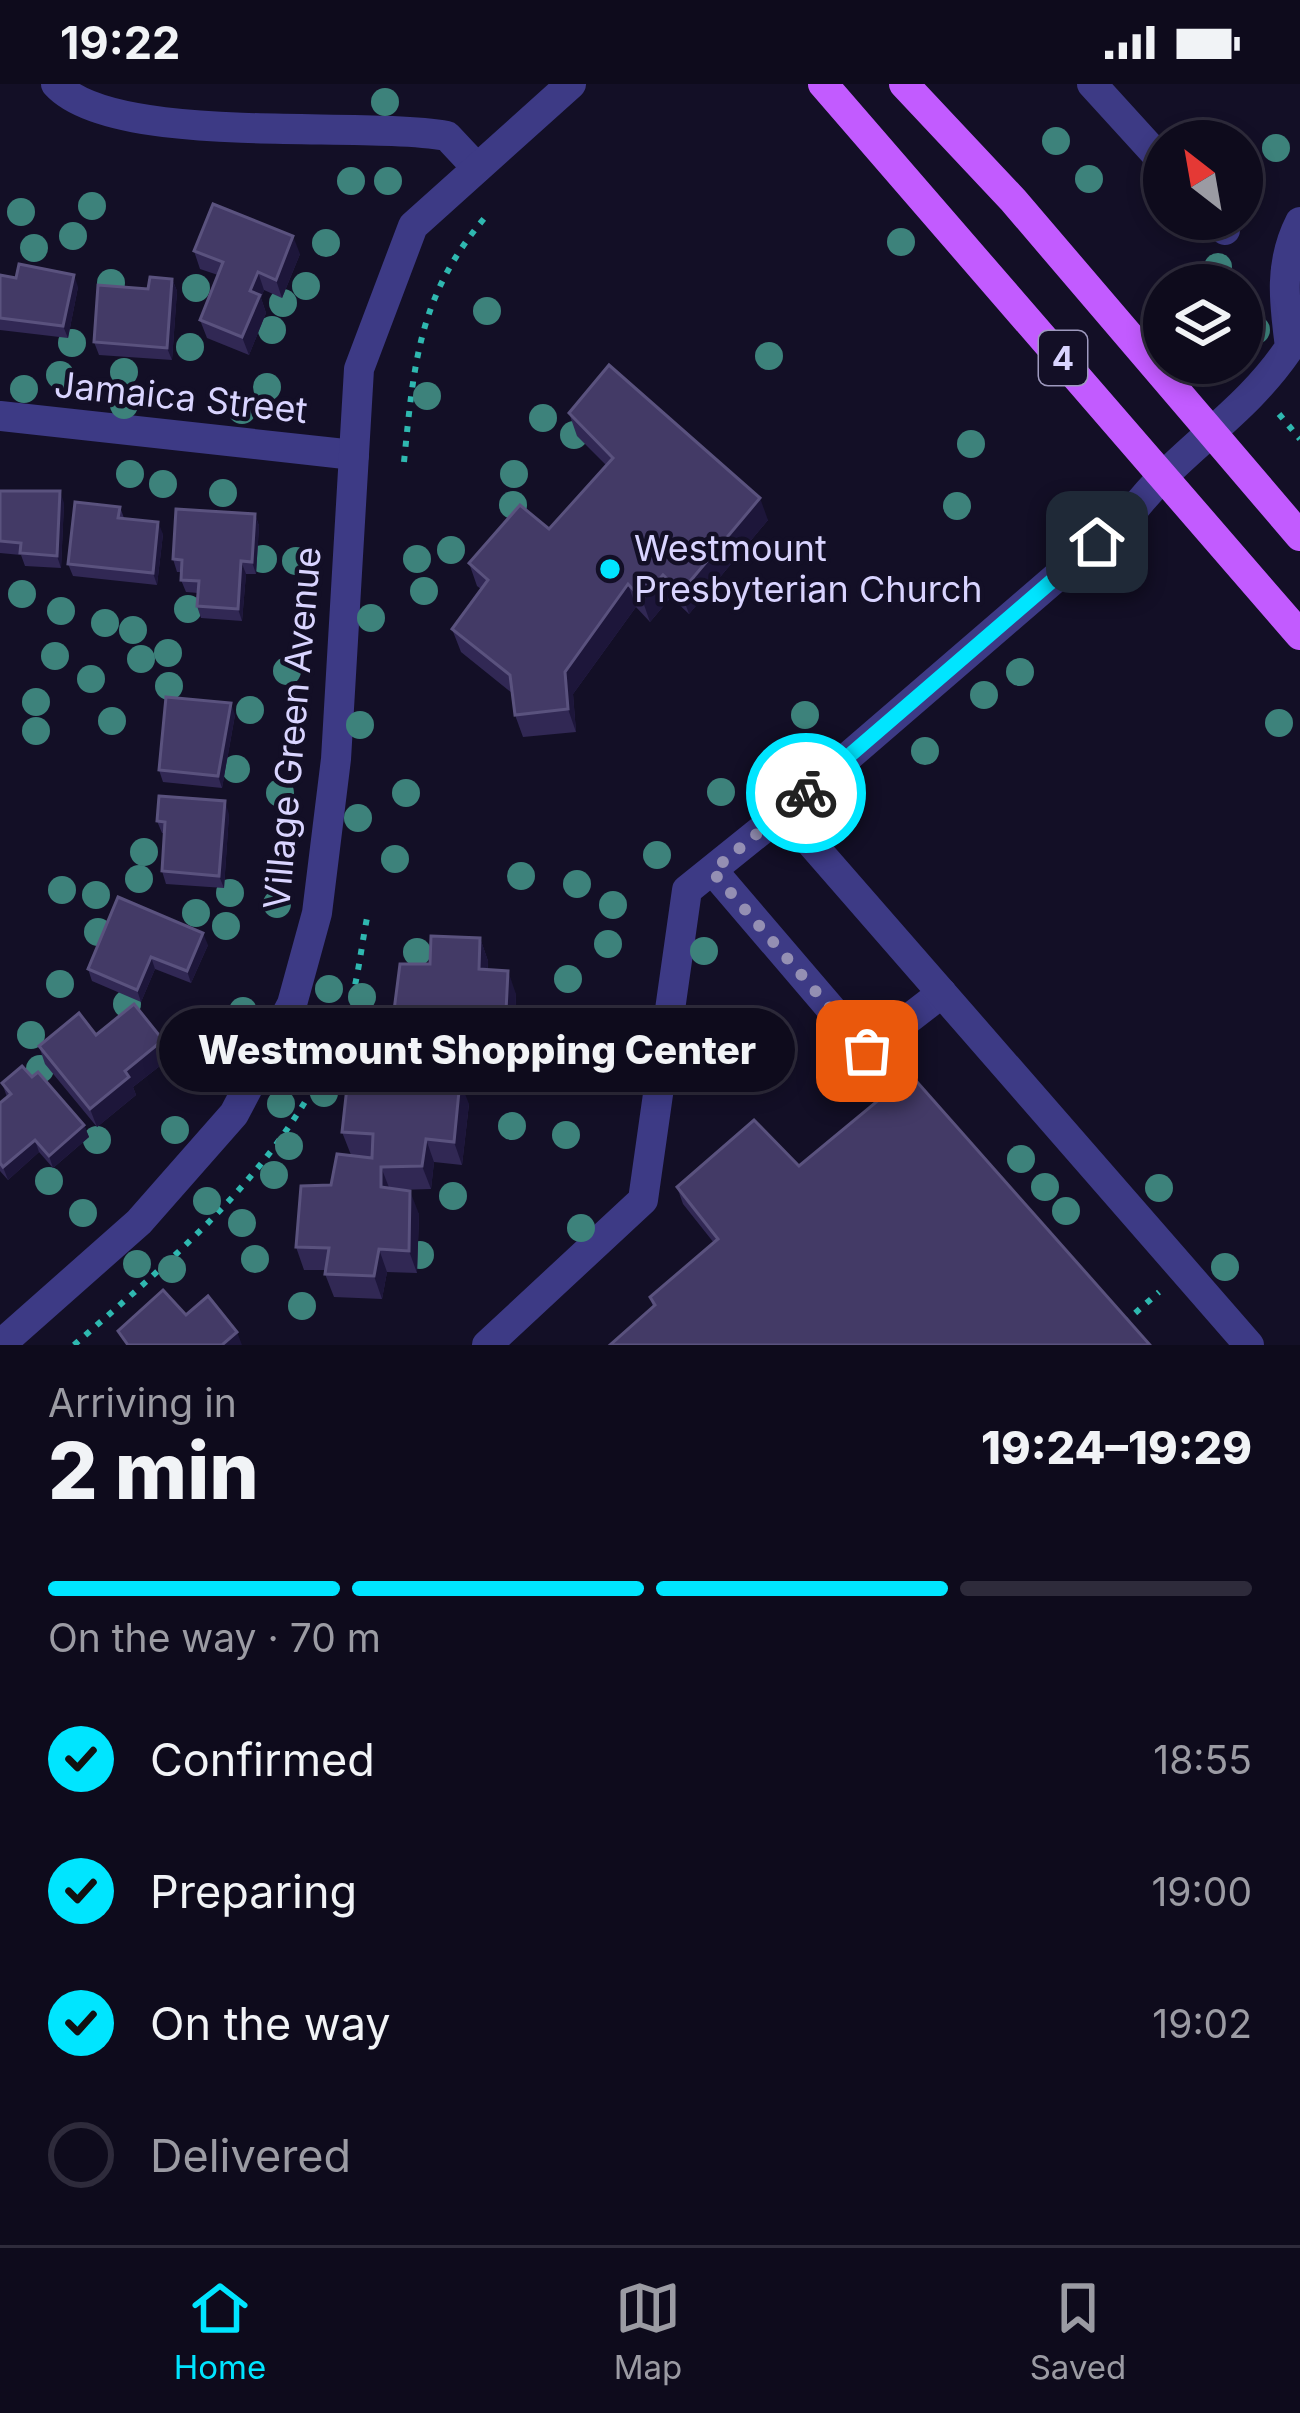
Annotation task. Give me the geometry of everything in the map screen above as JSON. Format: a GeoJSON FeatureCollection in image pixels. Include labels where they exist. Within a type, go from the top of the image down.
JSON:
{"type":"FeatureCollection","features":[{"type":"Feature","properties":{"kind":"main road","name":"4"},"geometry":{"type":"LineString","coordinates":[[823,84],[1300,635]]}},
{"type":"Feature","properties":{"kind":"main road","name":"4"},"geometry":{"type":"LineString","coordinates":[[904,84],[1012,200],[1300,536]]}},
{"type":"Feature","properties":{"kind":"street"},"geometry":{"type":"LineString","coordinates":[[56,84],[70,99],[152,122],[447,136],[477,168]]}},
{"type":"Feature","properties":{"kind":"street","name":"Village Green Avenue"},"geometry":{"type":"LineString","coordinates":[[0,1345],[140,1222],[234,1114],[292,1004],[317,913],[336,759],[359,369],[413,226],[571,84]]}},
{"type":"Feature","properties":{"kind":"street"},"geometry":{"type":"LineString","coordinates":[[1097,86],[1143,139]]}},
{"type":"Feature","properties":{"kind":"street"},"geometry":{"type":"LineString","coordinates":[[495,1342],[644,1200],[687,890],[1132,512],[1162,472],[1260,392],[1295,353],[1283,301],[1286,250],[1300,222]]}},
{"type":"Feature","properties":{"kind":"street","name":"Jamaica Street"},"geometry":{"type":"LineString","coordinates":[[0,416],[354,455]]}},
{"type":"Feature","properties":{"kind":"street"},"geometry":{"type":"LineString","coordinates":[[784,812],[1249,1345]]}},
{"type":"Feature","properties":{"kind":"street"},"geometry":{"type":"LineString","coordinates":[[712,871],[867,1051],[942,993]]}},
{"type":"Feature","properties":{"kind":"path"},"geometry":{"type":"LineString","coordinates":[[404,462],[416,344],[435,291],[488,214]]}},
{"type":"Feature","properties":{"kind":"path"},"geometry":{"type":"LineString","coordinates":[[74,1345],[195,1239],[267,1162],[349,1009],[367,919]]}},
{"type":"Feature","properties":{"kind":"path"},"geometry":{"type":"LineString","coordinates":[[1111,1335],[1185,1270]]}},
{"type":"Feature","properties":{"kind":"building"},"geometry":{"type":"Polygon","coordinates":[[[213,204],[293,236],[276,280],[258,272],[250,291],[260,295],[242,337],[200,320],[223,262],[194,251],[213,204]]]}},
{"type":"Feature","properties":{"kind":"building"},"geometry":{"type":"Polygon","coordinates":[[[19,264],[74,275],[63,326],[0,318],[0,275],[16,278],[19,264]]]}},
{"type":"Feature","properties":{"kind":"building"},"geometry":{"type":"Polygon","coordinates":[[[150,277],[172,279],[167,348],[94,342],[98,285],[148,289],[150,277]]]}},
{"type":"Feature","properties":{"kind":"building","name":"Westmount Presbyterian Church"},"geometry":{"type":"Polygon","coordinates":[[[609,365],[760,498],[681,592],[663,575],[642,599],[628,584],[565,672],[568,709],[515,715],[510,675],[452,629],[488,580],[469,563],[520,505],[549,529],[613,458],[569,413],[609,365]]]}},
{"type":"Feature","properties":{"kind":"building"},"geometry":{"type":"Polygon","coordinates":[[[0,491],[60,491],[57,556],[20,553],[21,543],[0,541],[0,491]]]}},
{"type":"Feature","properties":{"kind":"building"},"geometry":{"type":"Polygon","coordinates":[[[75,502],[120,507],[118,518],[158,522],[153,573],[68,564],[75,502]]]}},
{"type":"Feature","properties":{"kind":"building"},"geometry":{"type":"Polygon","coordinates":[[[176,509],[255,514],[252,562],[241,561],[238,609],[197,606],[199,581],[181,580],[182,560],[173,559],[176,509]]]}},
{"type":"Feature","properties":{"kind":"building"},"geometry":{"type":"Polygon","coordinates":[[[166,697],[231,703],[218,776],[159,770],[166,697]]]}},
{"type":"Feature","properties":{"kind":"building"},"geometry":{"type":"Polygon","coordinates":[[[159,796],[225,801],[219,876],[162,871],[165,822],[157,821],[159,796]]]}},
{"type":"Feature","properties":{"kind":"building"},"geometry":{"type":"Polygon","coordinates":[[[118,897],[203,933],[187,971],[151,957],[137,990],[88,969],[118,897]]]}},
{"type":"Feature","properties":{"kind":"building"},"geometry":{"type":"Polygon","coordinates":[[[431,936],[480,938],[479,969],[508,971],[505,1031],[473,1030],[469,1058],[433,1055],[429,1077],[460,1081],[454,1142],[426,1139],[422,1166],[381,1167],[381,1187],[410,1191],[409,1251],[379,1249],[374,1276],[325,1274],[329,1248],[296,1247],[301,1186],[331,1185],[337,1154],[372,1158],[373,1134],[342,1132],[349,1069],[382,1070],[384,1046],[423,1051],[425,1025],[392,1026],[400,964],[430,964],[431,936]]]}},
{"type":"Feature","properties":{"kind":"building"},"geometry":{"type":"Polygon","coordinates":[[[134,1004],[163,1040],[90,1109],[39,1046],[79,1013],[96,1035],[134,1004]]]}},
{"type":"Feature","properties":{"kind":"building"},"geometry":{"type":"Polygon","coordinates":[[[22,1066],[32,1077],[38,1072],[84,1125],[49,1156],[35,1140],[3,1167],[0,1103],[11,1094],[2,1083],[22,1066]]]}},
{"type":"Feature","properties":{"kind":"building"},"geometry":{"type":"Polygon","coordinates":[[[910,1074],[1150,1345],[610,1345],[655,1305],[650,1297],[718,1239],[677,1187],[754,1120],[799,1166],[910,1074]]]}},
{"type":"Feature","properties":{"kind":"building"},"geometry":{"type":"Polygon","coordinates":[[[163,1290],[186,1315],[208,1296],[237,1332],[222,1345],[128,1345],[118,1331],[163,1290]]]}},
{"type":"Feature","properties":{"kind":"way so far"},"geometry":{"type":"LineString","coordinates":[[806,793],[712,871],[867,1051]]}},
{"type":"Feature","properties":{"kind":"place","name":"Westmount Presbyterian Church"},"geometry":{"type":"Point","coordinates":[610,569]}},
{"type":"Feature","properties":{"kind":"place","name":"Westmount Shopping Center"},"geometry":{"type":"Point","coordinates":[867,1051]}},
{"type":"Feature","properties":{"kind":"route"},"geometry":{"type":"LineString","coordinates":[[806,793],[1097,542]]}}]}
